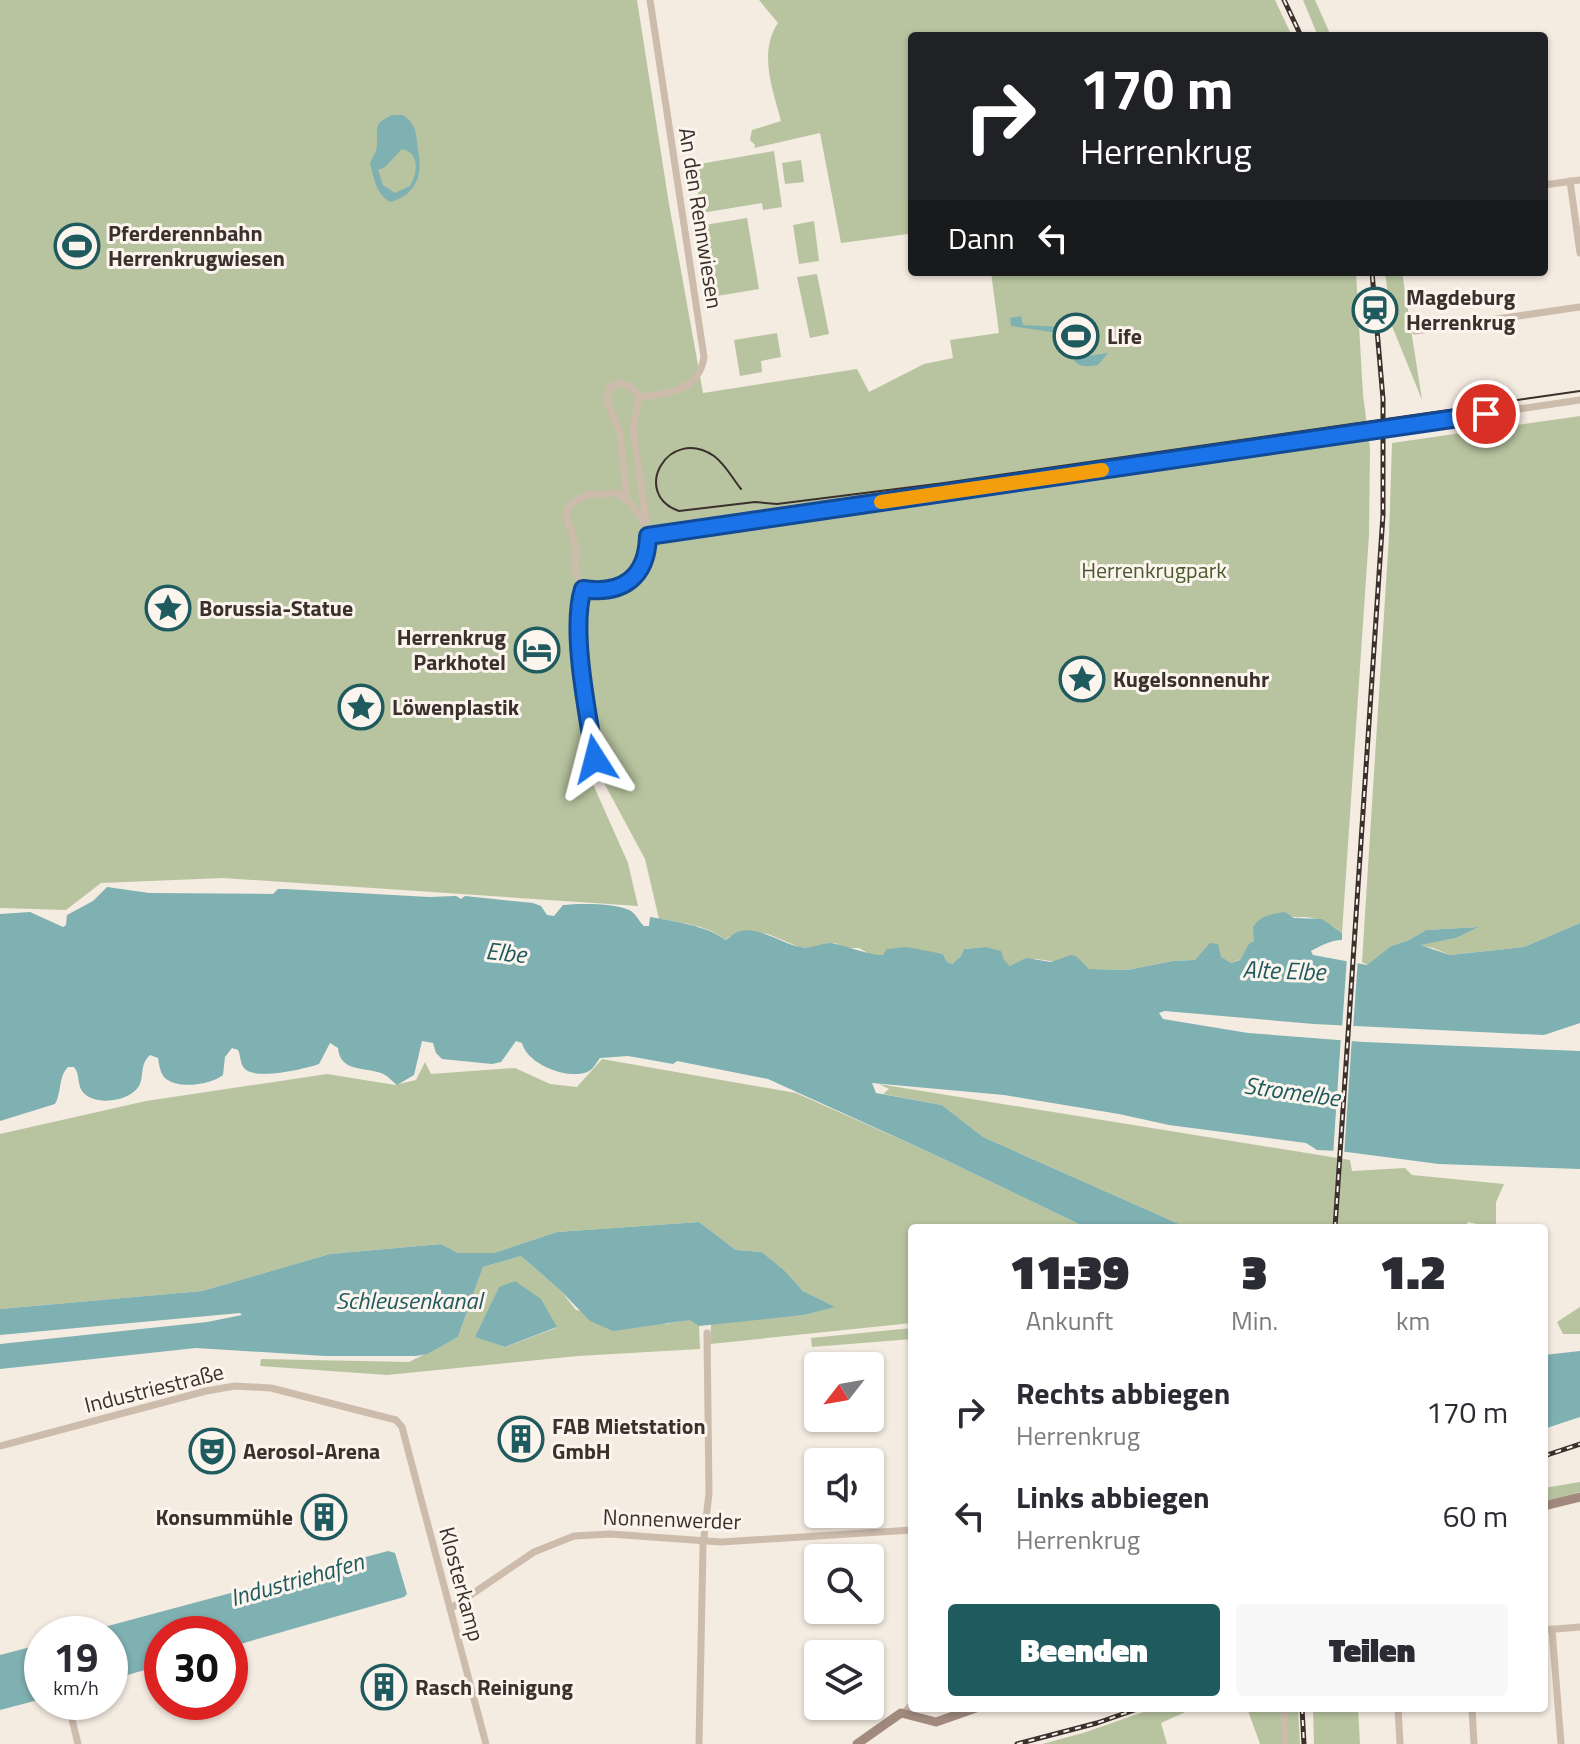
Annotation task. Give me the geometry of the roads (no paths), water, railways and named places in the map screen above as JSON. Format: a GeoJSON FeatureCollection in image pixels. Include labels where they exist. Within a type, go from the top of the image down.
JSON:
{"type":"FeatureCollection","features":[{"type":"Feature","properties":{"kind":"main road"},"geometry":{"type":"LineString","coordinates":[[1548,1505],[1580,1497]]}},
{"type":"Feature","properties":{"kind":"main road"},"geometry":{"type":"LineString","coordinates":[[857,1744],[904,1713],[936,1722],[965,1712]]}},
{"type":"Feature","properties":{"kind":"street","name":"An den Rennwiesen"},"geometry":{"type":"LineString","coordinates":[[639,397],[688,386],[698,377],[704,357],[650,0]]}},
{"type":"Feature","properties":{"kind":"street"},"geometry":{"type":"LineString","coordinates":[[1548,184],[1580,180]]}},
{"type":"Feature","properties":{"kind":"street"},"geometry":{"type":"LineString","coordinates":[[1570,181],[1580,253]]}},
{"type":"Feature","properties":{"kind":"street"},"geometry":{"type":"LineString","coordinates":[[1415,331],[1580,307]]}},
{"type":"Feature","properties":{"kind":"street"},"geometry":{"type":"LineString","coordinates":[[583,589],[613,589],[630,582],[644,561],[648,536],[633,429],[639,397],[630,386],[621,383],[612,386],[606,398],[619,430],[627,500]]}},
{"type":"Feature","properties":{"kind":"street"},"geometry":{"type":"LineString","coordinates":[[648,536],[1580,400]]}},
{"type":"Feature","properties":{"kind":"street"},"geometry":{"type":"LineString","coordinates":[[595,759],[578,627],[583,589],[574,567],[576,547],[566,511],[578,498],[592,493],[616,493],[627,500],[646,526]]}},
{"type":"Feature","properties":{"kind":"street"},"geometry":{"type":"LineString","coordinates":[[699,1744],[703,1541],[709,1493],[707,1333]]}},
{"type":"Feature","properties":{"kind":"street","name":"Industriestraße"},"geometry":{"type":"LineString","coordinates":[[0,1446],[235,1386],[277,1389],[385,1416],[398,1421],[403,1432]]}},
{"type":"Feature","properties":{"kind":"street","name":"Klosterkamp"},"geometry":{"type":"LineString","coordinates":[[403,1432],[486,1744]]}},
{"type":"Feature","properties":{"kind":"street","name":"Nonnenwerder"},"geometry":{"type":"LineString","coordinates":[[450,1609],[534,1552],[574,1536],[610,1534],[703,1541],[908,1530]]}},
{"type":"Feature","properties":{"kind":"street"},"geometry":{"type":"LineString","coordinates":[[1561,1744],[1548,1630],[1580,1627]]}},
{"type":"Feature","properties":{"kind":"street"},"geometry":{"type":"LineString","coordinates":[[904,1713],[908,1708]]}},
{"type":"Feature","properties":{"kind":"street"},"geometry":{"type":"LineString","coordinates":[[1284,1712],[1285,1744]]}},
{"type":"Feature","properties":{"kind":"street"},"geometry":{"type":"LineString","coordinates":[[1398,1712],[1400,1744]]}},
{"type":"Feature","properties":{"kind":"street"},"geometry":{"type":"LineString","coordinates":[[1472,1712],[1474,1744]]}},
{"type":"Feature","properties":{"kind":"street"},"geometry":{"type":"LineString","coordinates":[[72,1720],[78,1744]]}},
{"type":"Feature","properties":{"kind":"water"},"geometry":{"type":"Polygon","coordinates":[[[403,115],[411,122],[420,167],[412,188],[391,202],[379,191],[370,163],[376,150],[378,126],[385,119],[403,115]],[[402,149],[378,170],[383,185],[395,193],[410,186],[415,175],[415,159],[402,149]]]}},
{"type":"Feature","properties":{"kind":"water"},"geometry":{"type":"Polygon","coordinates":[[[1021,316],[1023,325],[1061,325],[1074,329],[1080,357],[1108,353],[1098,365],[1076,363],[1065,334],[1011,326],[1010,318],[1021,316]]]}},
{"type":"Feature","properties":{"kind":"water"},"geometry":{"type":"Polygon","coordinates":[[[107,887],[149,893],[273,894],[278,889],[285,889],[456,896],[461,899],[465,896],[533,903],[541,906],[547,915],[554,916],[563,905],[598,904],[625,908],[635,914],[644,926],[649,926],[650,917],[679,922],[725,940],[735,933],[751,931],[806,948],[832,943],[883,955],[887,949],[907,947],[943,954],[952,964],[964,949],[985,947],[1001,951],[1010,966],[1026,958],[1051,962],[1071,955],[1089,969],[1127,970],[1195,960],[1210,943],[1218,944],[1221,957],[1231,963],[1240,960],[1254,941],[1253,927],[1256,923],[1267,916],[1285,912],[1294,918],[1322,919],[1342,933],[1342,940],[1318,947],[1311,951],[1313,955],[1367,965],[1391,946],[1426,930],[1478,927],[1456,938],[1420,945],[1450,955],[1524,947],[1580,923],[1580,1023],[1544,1035],[1159,1013],[1163,1019],[1248,1033],[1364,1042],[1580,1051],[1580,1169],[1439,1164],[1317,1150],[1306,1143],[1169,1125],[1004,1095],[872,1083],[876,1093],[942,1105],[983,1137],[1179,1224],[1079,1224],[768,1079],[677,1061],[673,1064],[628,1056],[600,1058],[589,1071],[569,1074],[539,1064],[525,1051],[522,1043],[516,1041],[501,1062],[492,1064],[442,1059],[433,1043],[422,1041],[414,1075],[397,1085],[381,1073],[348,1065],[338,1048],[330,1043],[319,1064],[269,1074],[258,1074],[244,1068],[238,1050],[232,1048],[225,1057],[223,1075],[194,1085],[169,1081],[162,1073],[158,1058],[150,1055],[136,1090],[121,1098],[103,1101],[87,1096],[80,1088],[76,1070],[68,1067],[55,1104],[0,1121],[0,914],[30,912],[63,927],[67,915],[93,901],[107,887]]]}},
{"type":"Feature","properties":{"kind":"water","name":"Schleusenkanal"},"geometry":{"type":"Polygon","coordinates":[[[699,1222],[736,1250],[762,1252],[803,1291],[835,1307],[804,1315],[699,1326],[690,1320],[613,1331],[590,1321],[521,1256],[483,1267],[458,1337],[427,1354],[325,1356],[196,1348],[0,1369],[0,1344],[207,1322],[242,1315],[0,1335],[0,1309],[202,1291],[330,1254],[441,1244],[458,1253],[494,1253],[557,1232],[699,1222]]]}},
{"type":"Feature","properties":{"kind":"water"},"geometry":{"type":"Polygon","coordinates":[[[515,1281],[541,1299],[557,1327],[505,1347],[475,1337],[499,1287],[515,1281]]]}},
{"type":"Feature","properties":{"kind":"water"},"geometry":{"type":"Polygon","coordinates":[[[1580,1351],[1580,1417],[1548,1428],[1548,1355],[1580,1351]]]}},
{"type":"Feature","properties":{"kind":"water","name":"Industriehafen"},"geometry":{"type":"Polygon","coordinates":[[[388,1551],[395,1553],[407,1594],[248,1642],[248,1616],[145,1616],[388,1551]]]}},
{"type":"Feature","properties":{"kind":"water"},"geometry":{"type":"Polygon","coordinates":[[[144,1616],[144,1670],[128,1675],[128,1621],[144,1616]]]}},
{"type":"Feature","properties":{"kind":"water"},"geometry":{"type":"Polygon","coordinates":[[[24,1649],[24,1704],[0,1710],[0,1655],[24,1649]]]}},
{"type":"Feature","properties":{"kind":"tram line"},"geometry":{"type":"LineString","coordinates":[[741,489],[714,456],[697,449],[682,449],[670,455],[656,478],[657,491],[665,502],[679,511],[755,502],[777,504],[944,483],[1580,391]]}},
{"type":"Feature","properties":{"kind":"railway"},"geometry":{"type":"LineString","coordinates":[[1284,0],[1299,32]]}},
{"type":"Feature","properties":{"kind":"railway"},"geometry":{"type":"LineString","coordinates":[[1335,1224],[1383,515],[1383,399],[1372,276]]}},
{"type":"Feature","properties":{"kind":"railway"},"geometry":{"type":"LineString","coordinates":[[1548,1455],[1580,1444]]}},
{"type":"Feature","properties":{"kind":"railway"},"geometry":{"type":"LineString","coordinates":[[1017,1744],[1129,1712]]}},
{"type":"Feature","properties":{"kind":"railway"},"geometry":{"type":"LineString","coordinates":[[1302,1712],[1304,1744]]}},
{"type":"Feature","properties":{"kind":"place","name":"Pferderennbahn Herrenkrugwiesen"},"geometry":{"type":"Point","coordinates":[77,246]}},
{"type":"Feature","properties":{"kind":"place","name":"Magdeburg Herrenkrug"},"geometry":{"type":"Point","coordinates":[1375,310]}},
{"type":"Feature","properties":{"kind":"place","name":"Life"},"geometry":{"type":"Point","coordinates":[1076,336]}},
{"type":"Feature","properties":{"kind":"place","name":"Borussia-Statue"},"geometry":{"type":"Point","coordinates":[168,608]}},
{"type":"Feature","properties":{"kind":"place","name":"Herrenkrug Parkhotel"},"geometry":{"type":"Point","coordinates":[537,650]}},
{"type":"Feature","properties":{"kind":"place","name":"Kugelsonnenuhr"},"geometry":{"type":"Point","coordinates":[1082,679]}},
{"type":"Feature","properties":{"kind":"place","name":"Löwenplastik"},"geometry":{"type":"Point","coordinates":[361,707]}},
{"type":"Feature","properties":{"kind":"place","name":"FAB Mietstation GmbH"},"geometry":{"type":"Point","coordinates":[521,1439]}},
{"type":"Feature","properties":{"kind":"place","name":"Aerosol-Arena"},"geometry":{"type":"Point","coordinates":[212,1451]}},
{"type":"Feature","properties":{"kind":"place","name":"Konsummühle"},"geometry":{"type":"Point","coordinates":[324,1517]}},
{"type":"Feature","properties":{"kind":"place","name":"Rasch Reinigung"},"geometry":{"type":"Point","coordinates":[384,1687]}},
{"type":"Feature","properties":{"kind":"park label","name":"Herrenkrugpark"},"geometry":{"type":"Point","coordinates":[1154,570]}},
{"type":"Feature","properties":{"kind":"water label","name":"Elbe"},"geometry":{"type":"Point","coordinates":[506,953]}},
{"type":"Feature","properties":{"kind":"water label","name":"Alte Elbe"},"geometry":{"type":"Point","coordinates":[1284,971]}},
{"type":"Feature","properties":{"kind":"water label","name":"Stromelbe"},"geometry":{"type":"Point","coordinates":[1292,1092]}}]}
